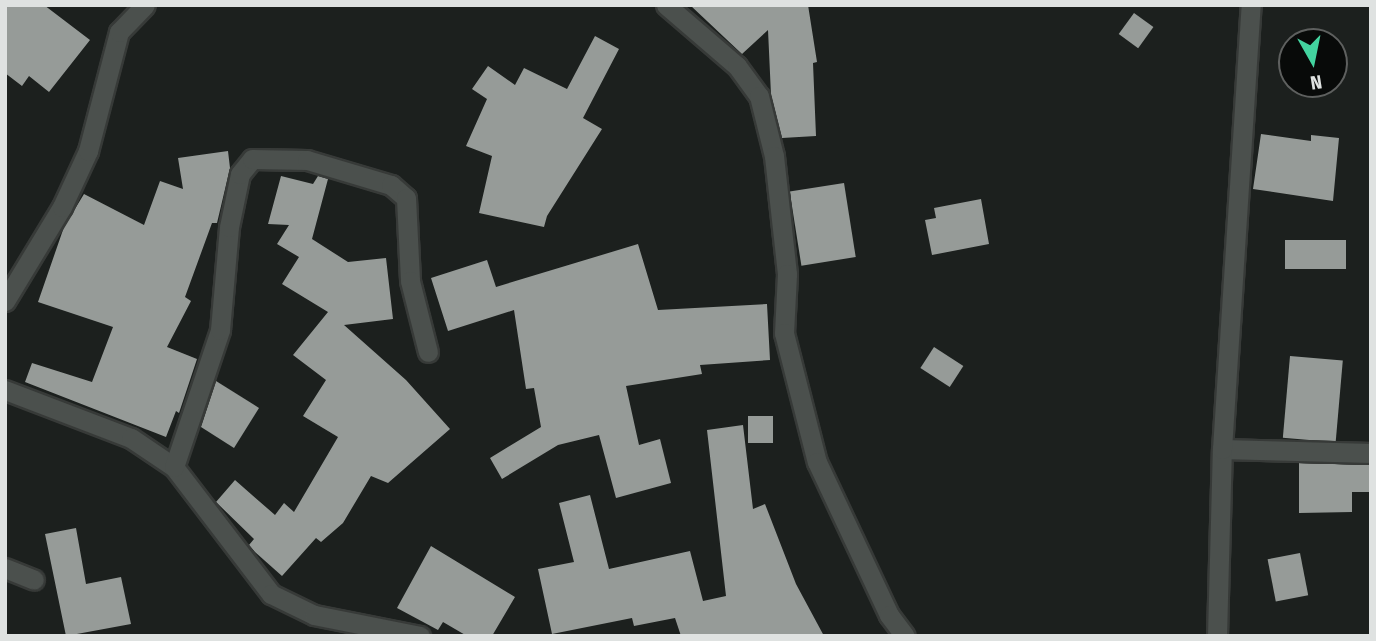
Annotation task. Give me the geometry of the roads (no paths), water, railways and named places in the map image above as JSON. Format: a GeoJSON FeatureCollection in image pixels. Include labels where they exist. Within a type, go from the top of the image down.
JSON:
{"type":"FeatureCollection","features":[{"type":"Feature","properties":{"kind":"street"},"geometry":{"type":"LineString","coordinates":[[5,301],[62,207],[88,151],[119,32],[145,5]]}},
{"type":"Feature","properties":{"kind":"street"},"geometry":{"type":"LineString","coordinates":[[666,5],[737,66],[759,96],[774,156],[787,274],[784,333],[817,463],[889,614],[905,636]]}},
{"type":"Feature","properties":{"kind":"street"},"geometry":{"type":"LineString","coordinates":[[1217,636],[1222,449],[1251,5]]}},
{"type":"Feature","properties":{"kind":"street"},"geometry":{"type":"LineString","coordinates":[[174,467],[220,330],[229,228],[240,174],[252,159],[307,160],[391,185],[406,198],[411,281],[428,352]]}},
{"type":"Feature","properties":{"kind":"street"},"geometry":{"type":"LineString","coordinates":[[5,390],[131,438],[174,467],[271,594],[314,615],[420,636]]}},
{"type":"Feature","properties":{"kind":"street"},"geometry":{"type":"LineString","coordinates":[[1222,449],[1371,453]]}},
{"type":"Feature","properties":{"kind":"street"},"geometry":{"type":"LineString","coordinates":[[5,568],[34,580]]}}]}
